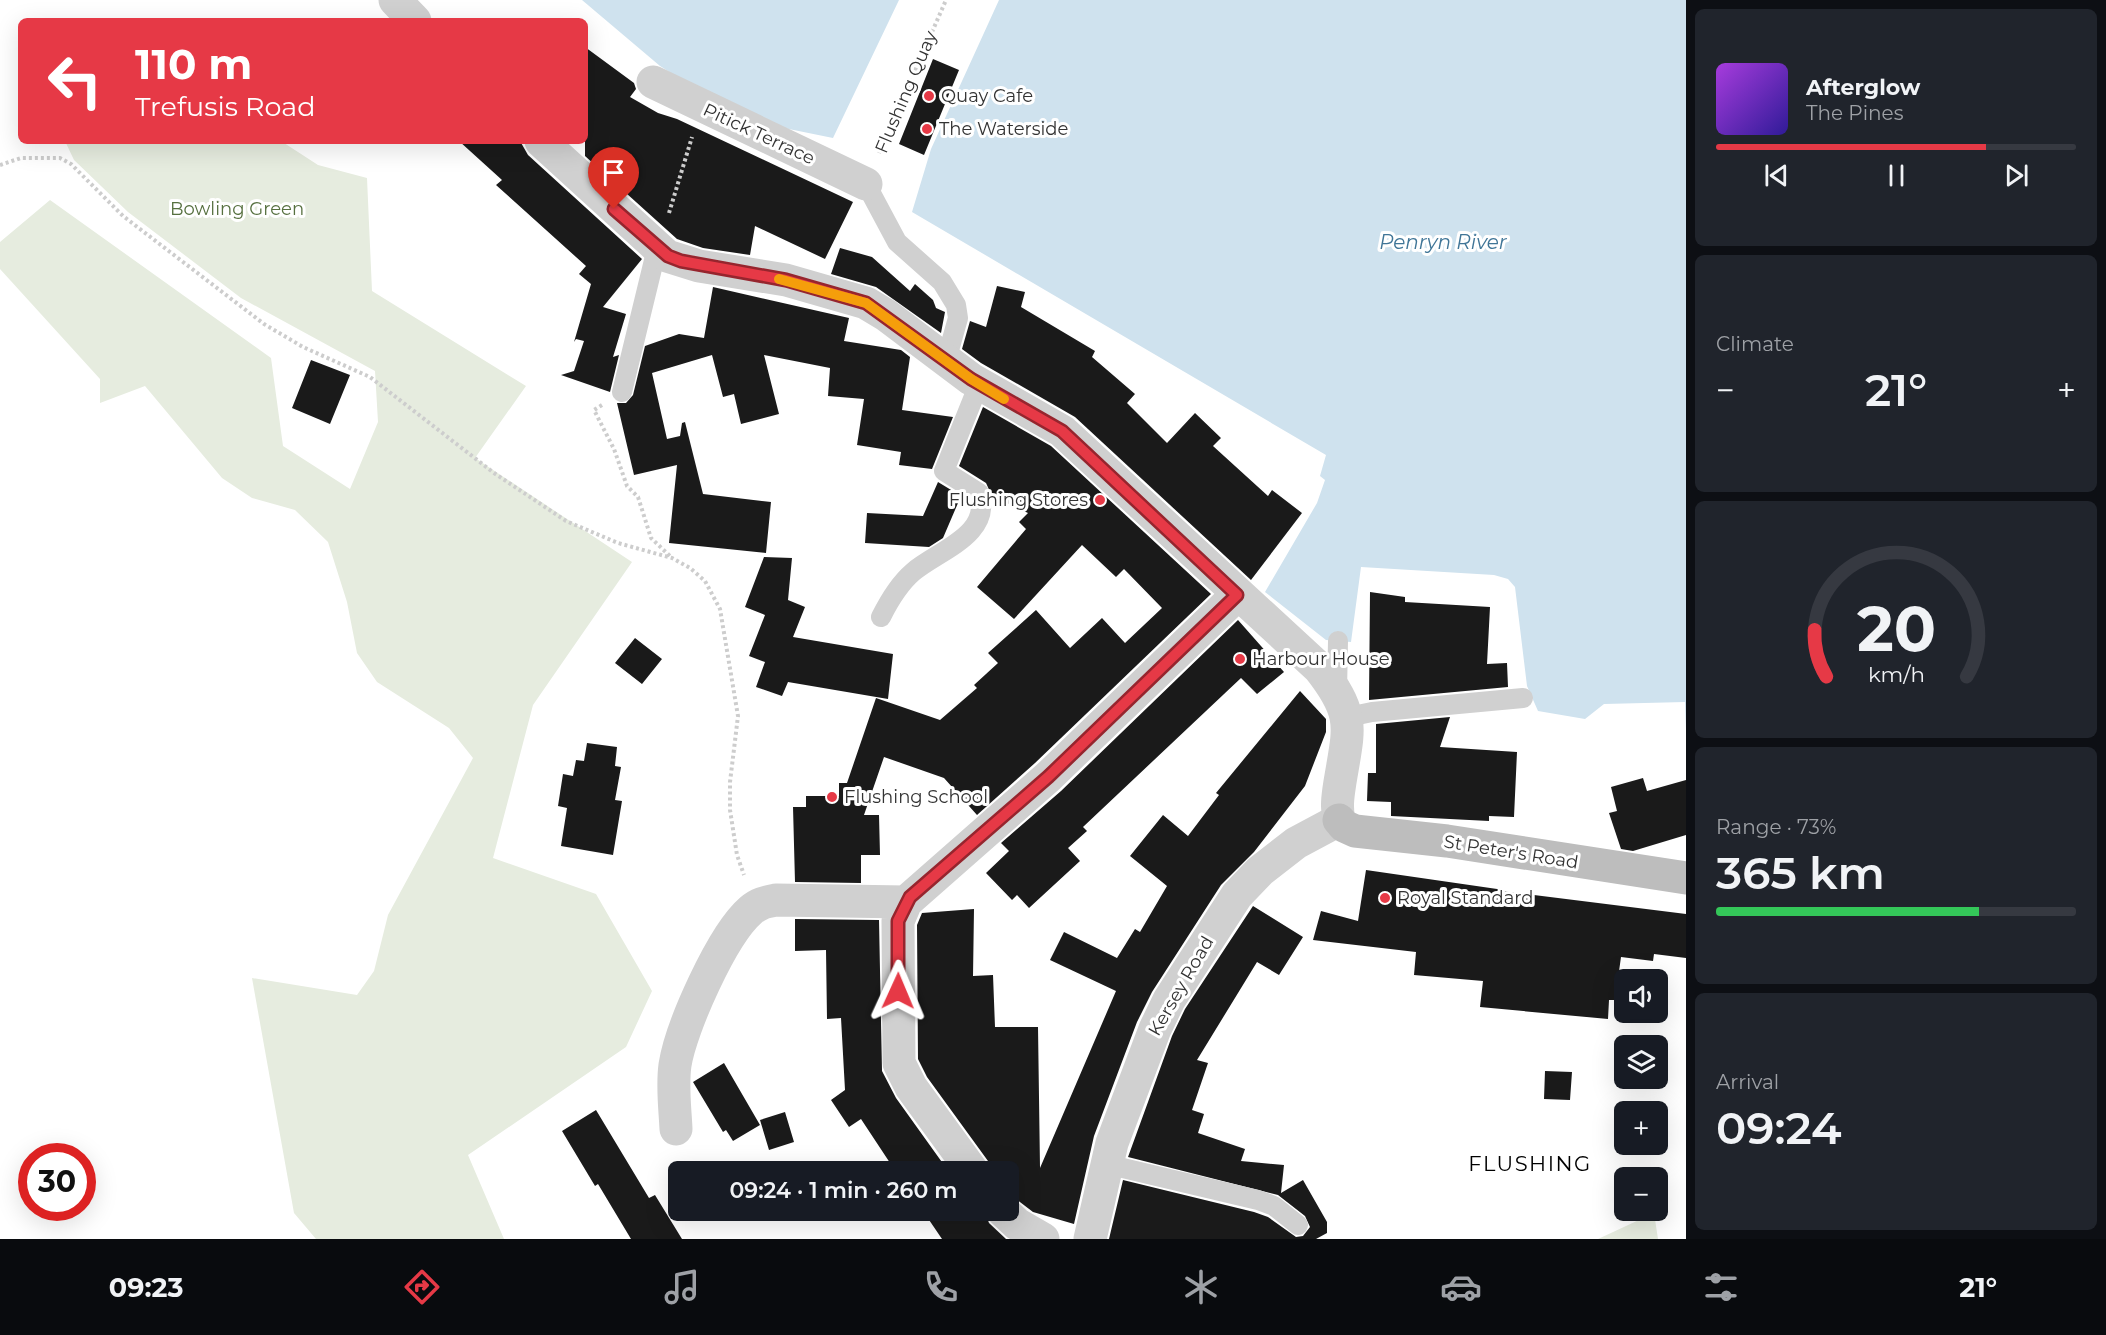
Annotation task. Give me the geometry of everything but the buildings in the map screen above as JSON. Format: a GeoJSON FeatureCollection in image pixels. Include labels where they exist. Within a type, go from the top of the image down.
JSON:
{"type":"FeatureCollection","features":[{"type":"Feature","properties":{"kind":"street"},"geometry":{"type":"LineString","coordinates":[[395,0],[412,18]]}},
{"type":"Feature","properties":{"kind":"street","name":"Pitick Terrace"},"geometry":{"type":"LineString","coordinates":[[653,82],[701,107],[866,184]]}},
{"type":"Feature","properties":{"kind":"street"},"geometry":{"type":"LineString","coordinates":[[544,144],[668,256],[699,266],[786,280],[866,303],[886,315],[978,384],[1062,431],[1237,595],[1319,668],[1343,705],[1347,741],[1337,801],[1339,820]]}},
{"type":"Feature","properties":{"kind":"street"},"geometry":{"type":"LineString","coordinates":[[965,1161],[911,1087],[899,1063],[898,921],[906,902],[1048,777],[1237,595]]}},
{"type":"Feature","properties":{"kind":"street","name":"St Peter's Road"},"geometry":{"type":"LineString","coordinates":[[1339,820],[1344,826],[1355,831],[1447,841],[1686,878]]}},
{"type":"Feature","properties":{"kind":"street","name":"Kersey Road"},"geometry":{"type":"LineString","coordinates":[[1090,1239],[1106,1164],[1155,1029],[1218,921],[1237,895],[1277,856],[1315,831],[1339,820]]}},
{"type":"Feature","properties":{"kind":"street"},"geometry":{"type":"LineString","coordinates":[[676,1129],[675,1066],[680,1046],[705,980],[749,911],[761,903],[776,900],[906,902]]}},
{"type":"Feature","properties":{"kind":"street"},"geometry":{"type":"LineString","coordinates":[[1014,1221],[1043,1239]]}},
{"type":"Feature","properties":{"kind":"lane"},"geometry":{"type":"LineString","coordinates":[[866,184],[897,242],[942,282],[956,305],[958,318],[946,361]]}},
{"type":"Feature","properties":{"kind":"lane"},"geometry":{"type":"LineString","coordinates":[[622,392],[657,248]]}},
{"type":"Feature","properties":{"kind":"lane"},"geometry":{"type":"LineString","coordinates":[[881,617],[888,601],[910,574],[958,543],[975,523],[980,512],[979,493],[946,475],[944,471],[978,384]]}},
{"type":"Feature","properties":{"kind":"lane"},"geometry":{"type":"LineString","coordinates":[[1338,641],[1343,705],[1372,712],[1523,698]]}},
{"type":"Feature","properties":{"kind":"lane"},"geometry":{"type":"LineString","coordinates":[[1106,1164],[1258,1200],[1274,1206],[1298,1225]]}},
{"type":"Feature","properties":{"kind":"path","name":"Flushing Quay"},"geometry":{"type":"LineString","coordinates":[[866,184],[946,0]]}},
{"type":"Feature","properties":{"kind":"path"},"geometry":{"type":"LineString","coordinates":[[657,248],[701,107]]}},
{"type":"Feature","properties":{"kind":"path"},"geometry":{"type":"LineString","coordinates":[[0,165],[21,158],[60,158],[71,164],[123,216],[264,324],[303,347],[370,377],[494,473],[566,521],[618,543],[672,558],[690,568],[705,582],[720,609],[738,716],[730,782],[730,810],[743,872]]}},
{"type":"Feature","properties":{"kind":"path"},"geometry":{"type":"LineString","coordinates":[[594,410],[614,449],[627,486],[638,497],[651,538],[672,558]]}},
{"type":"Feature","properties":{"kind":"green space","name":"Bowling Green"},"geometry":{"type":"Polygon","coordinates":[[[66,144],[286,144],[318,165],[367,178],[372,291],[526,386],[475,458],[632,562],[533,705],[493,858],[596,894],[652,991],[626,1047],[468,1155],[504,1239],[316,1239],[294,1213],[252,978],[357,995],[374,971],[388,915],[473,758],[449,728],[377,682],[357,653],[347,602],[328,542],[295,510],[252,498],[222,478],[145,386],[100,403],[100,379],[0,269],[0,242],[50,200],[271,358],[283,446],[350,489],[378,422],[375,371],[241,298],[128,212],[74,160],[66,144]]]}},
{"type":"Feature","properties":{"kind":"green space"},"geometry":{"type":"Polygon","coordinates":[[[1637,1221],[1655,1221],[1658,1239],[1598,1239],[1637,1221]]]}},
{"type":"Feature","properties":{"kind":"water"},"geometry":{"type":"Polygon","coordinates":[[[582,0],[899,0],[833,138],[779,127],[696,89],[660,66],[582,0]]]}},
{"type":"Feature","properties":{"kind":"water","name":"Penryn River"},"geometry":{"type":"Polygon","coordinates":[[[999,0],[1686,0],[1686,730],[1685,702],[1604,704],[1585,719],[1538,711],[1527,686],[1515,587],[1508,579],[1494,575],[1361,567],[1351,642],[1326,640],[1265,592],[1317,503],[1325,480],[1320,476],[1326,455],[912,212],[931,149],[999,0]]]}},
{"type":"Feature","properties":{"kind":"slow traffic"},"geometry":{"type":"LineString","coordinates":[[779,279],[846,295],[866,303],[886,315],[971,379],[1004,399]]}},
{"type":"Feature","properties":{"kind":"place","name":"Quay Cafe"},"geometry":{"type":"Point","coordinates":[929,96]}},
{"type":"Feature","properties":{"kind":"place","name":"The Waterside"},"geometry":{"type":"Point","coordinates":[927,129]}},
{"type":"Feature","properties":{"kind":"place","name":"Flushing Stores"},"geometry":{"type":"Point","coordinates":[1100,500]}},
{"type":"Feature","properties":{"kind":"place","name":"Harbour House"},"geometry":{"type":"Point","coordinates":[1240,659]}},
{"type":"Feature","properties":{"kind":"place","name":"Flushing School"},"geometry":{"type":"Point","coordinates":[832,797]}},
{"type":"Feature","properties":{"kind":"place","name":"Royal Standard"},"geometry":{"type":"Point","coordinates":[1385,898]}},
{"type":"Feature","properties":{"kind":"district","name":"FLUSHING"},"geometry":{"type":"Point","coordinates":[1530,1163]}},
{"type":"Feature","properties":{"kind":"route"},"geometry":{"type":"LineString","coordinates":[[614,209],[668,256],[699,266],[786,280],[846,295],[886,315],[971,379],[1062,431],[1237,595],[1048,777],[974,844],[910,897],[898,921],[898,991]]}}]}
